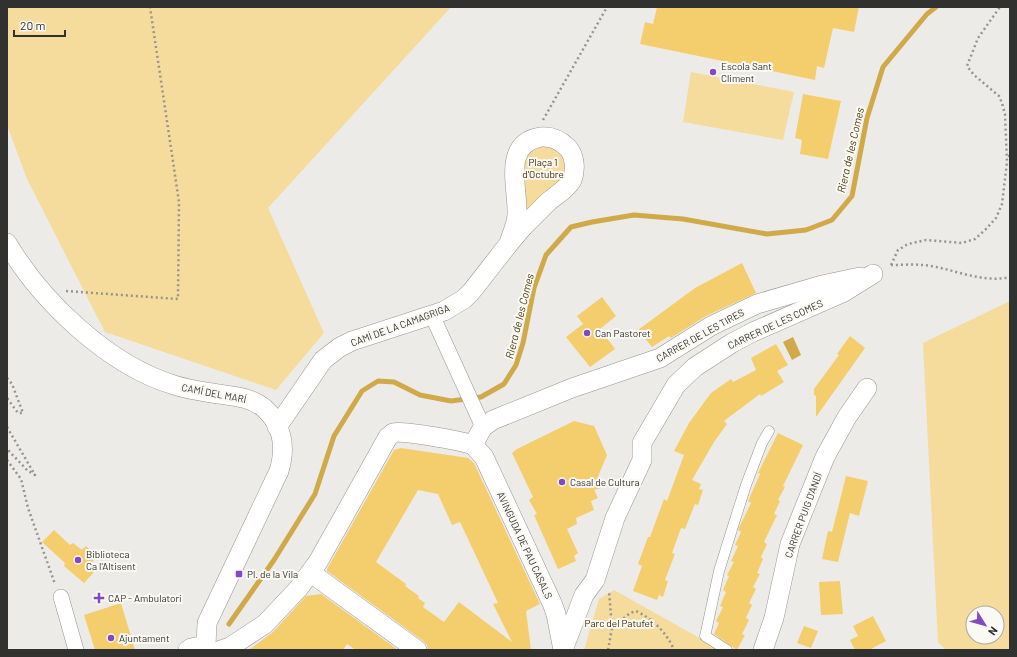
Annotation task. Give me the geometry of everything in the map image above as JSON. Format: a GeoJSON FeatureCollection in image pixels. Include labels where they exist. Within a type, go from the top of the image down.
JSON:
{"type":"FeatureCollection","features":[{"type":"Feature","properties":{"kind":"street","name":"CAMÍ DE LA CAMAGRIGA"},"geometry":{"type":"LineString","coordinates":[[278,427],[312,375],[323,360],[332,353],[352,341],[444,311],[464,299],[480,282],[509,242],[548,202],[567,187],[572,178],[575,169],[570,150],[553,138],[543,137],[533,139],[524,144],[518,152],[514,162],[517,213],[516,222],[509,242]]}},
{"type":"Feature","properties":{"kind":"street","name":"CAMÍ DEL MARÍ"},"geometry":{"type":"LineString","coordinates":[[7,243],[40,289],[88,336],[108,352],[128,365],[156,379],[174,385],[248,399],[265,409],[278,427],[283,442],[284,451],[279,471],[207,622],[208,649]]}},
{"type":"Feature","properties":{"kind":"street","name":"CARRER DE LES TIRES"},"geometry":{"type":"LineString","coordinates":[[483,427],[493,420],[572,388],[660,358],[710,326],[757,304],[822,285],[873,274]]}},
{"type":"Feature","properties":{"kind":"street","name":"CARRER DE LES COMES"},"geometry":{"type":"LineString","coordinates":[[563,650],[584,595],[595,580],[615,518],[642,460],[642,443],[676,385],[707,359],[742,338],[844,292],[873,274]]}},
{"type":"Feature","properties":{"kind":"street"},"geometry":{"type":"LineString","coordinates":[[208,649],[230,647],[265,624],[284,605],[311,573],[318,562],[388,437],[393,433],[405,433],[473,445],[483,427],[432,315]]}},
{"type":"Feature","properties":{"kind":"street","name":"CARRER PUIG D'ANDÍ"},"geometry":{"type":"LineString","coordinates":[[763,650],[774,618],[790,544],[825,457],[847,417],[867,388]]}},
{"type":"Feature","properties":{"kind":"street","name":"AVINGUDA DE PAU CASALS"},"geometry":{"type":"LineString","coordinates":[[473,445],[484,457],[547,592],[556,614],[563,650]]}},
{"type":"Feature","properties":{"kind":"street"},"geometry":{"type":"LineString","coordinates":[[311,573],[417,650]]}},
{"type":"Feature","properties":{"kind":"street"},"geometry":{"type":"LineString","coordinates":[[547,592],[562,600],[571,601],[584,595]]}},
{"type":"Feature","properties":{"kind":"street"},"geometry":{"type":"LineString","coordinates":[[61,597],[76,650]]}},
{"type":"Feature","properties":{"kind":"lane"},"geometry":{"type":"LineString","coordinates":[[727,650],[705,636],[719,571],[746,485],[762,443],[769,431]]}},
{"type":"Feature","properties":{"kind":"path"},"geometry":{"type":"LineString","coordinates":[[40,289],[178,299],[178,202],[150,7]]}},
{"type":"Feature","properties":{"kind":"path"},"geometry":{"type":"LineString","coordinates":[[533,139],[607,7]]}},
{"type":"Feature","properties":{"kind":"path"},"geometry":{"type":"LineString","coordinates":[[1000,7],[978,38],[967,66],[974,75],[998,96],[1002,103],[1007,132],[1008,162]]}},
{"type":"Feature","properties":{"kind":"path"},"geometry":{"type":"LineString","coordinates":[[891,265],[898,250],[908,244],[926,240],[962,243],[975,239],[986,229],[996,218],[1002,204],[1010,152]]}},
{"type":"Feature","properties":{"kind":"path"},"geometry":{"type":"LineString","coordinates":[[873,274],[891,265],[923,265],[998,280],[1010,277]]}},
{"type":"Feature","properties":{"kind":"path"},"geometry":{"type":"LineString","coordinates":[[7,378],[12,384],[23,414],[18,413],[7,398]]}},
{"type":"Feature","properties":{"kind":"path"},"geometry":{"type":"LineString","coordinates":[[7,427],[35,475],[27,470],[7,449]]}},
{"type":"Feature","properties":{"kind":"path"},"geometry":{"type":"LineString","coordinates":[[7,460],[21,479],[30,516],[50,573],[61,597]]}},
{"type":"Feature","properties":{"kind":"path"},"geometry":{"type":"LineString","coordinates":[[595,580],[606,584],[609,592],[612,628],[608,650]]}},
{"type":"Feature","properties":{"kind":"path"},"geometry":{"type":"LineString","coordinates":[[612,628],[630,613],[636,611],[654,622],[671,642],[674,650]]}},
{"type":"Feature","properties":{"kind":"green space"},"geometry":{"type":"Polygon","coordinates":[[[7,7],[451,7],[268,208],[324,333],[276,390],[105,332],[27,179],[7,125],[7,7]]]}},
{"type":"Feature","properties":{"kind":"green space"},"geometry":{"type":"Polygon","coordinates":[[[691,72],[794,92],[783,140],[683,122],[691,72]]]}},
{"type":"Feature","properties":{"kind":"green space","name":"Plaça 1 d'Octubre"},"geometry":{"type":"Polygon","coordinates":[[[542,143],[563,152],[567,175],[527,217],[522,155],[542,143]]]}},
{"type":"Feature","properties":{"kind":"green space"},"geometry":{"type":"Polygon","coordinates":[[[1010,301],[1010,650],[946,650],[938,642],[923,343],[1010,301]]]}},
{"type":"Feature","properties":{"kind":"green space","name":"Parc del Patufet"},"geometry":{"type":"Polygon","coordinates":[[[614,590],[721,650],[584,650],[599,599],[614,590]]]}},
{"type":"Feature","properties":{"kind":"shaded area"},"geometry":{"type":"Polygon","coordinates":[[[793,337],[801,355],[792,360],[783,342],[793,337]]]}},
{"type":"Feature","properties":{"kind":"building"},"geometry":{"type":"Polygon","coordinates":[[[657,7],[859,7],[854,32],[833,28],[824,68],[817,66],[815,80],[640,44],[645,22],[653,24],[657,7]]]}},
{"type":"Feature","properties":{"kind":"building"},"geometry":{"type":"Polygon","coordinates":[[[803,94],[841,101],[828,159],[800,154],[802,140],[795,138],[803,94]]]}},
{"type":"Feature","properties":{"kind":"building"},"geometry":{"type":"Polygon","coordinates":[[[742,263],[756,293],[706,316],[671,338],[669,336],[652,347],[638,330],[695,288],[742,263]]]}},
{"type":"Feature","properties":{"kind":"building","name":"Can Pastoret"},"geometry":{"type":"Polygon","coordinates":[[[602,297],[616,316],[600,329],[615,349],[590,367],[566,337],[583,324],[577,316],[602,297]]]}},
{"type":"Feature","properties":{"kind":"building"},"geometry":{"type":"Polygon","coordinates":[[[850,336],[865,348],[816,417],[816,396],[814,395],[814,389],[839,355],[837,354],[850,336]]]}},
{"type":"Feature","properties":{"kind":"building"},"geometry":{"type":"Polygon","coordinates":[[[776,344],[788,365],[777,371],[784,382],[761,396],[760,394],[724,421],[727,424],[714,442],[692,480],[701,484],[699,489],[703,490],[698,505],[695,504],[685,529],[681,528],[672,553],[675,554],[665,580],[668,581],[663,597],[659,595],[657,600],[633,591],[642,566],[638,564],[648,537],[650,537],[664,499],[667,501],[684,455],[674,451],[689,423],[711,393],[731,379],[733,382],[756,370],[751,358],[776,344]]]}},
{"type":"Feature","properties":{"kind":"building","name":"Casal de Cultura"},"geometry":{"type":"Polygon","coordinates":[[[574,421],[594,426],[607,455],[597,479],[601,488],[594,490],[598,498],[591,501],[594,510],[576,518],[577,524],[567,529],[578,553],[574,556],[576,561],[558,569],[534,515],[537,514],[529,500],[533,497],[512,453],[517,449],[574,421]]]}},
{"type":"Feature","properties":{"kind":"building"},"geometry":{"type":"Polygon","coordinates":[[[778,433],[803,445],[783,486],[785,487],[778,500],[780,501],[774,514],[777,515],[764,542],[767,544],[761,557],[763,559],[757,573],[760,574],[753,587],[756,589],[749,603],[752,605],[746,618],[749,620],[742,634],[745,635],[737,650],[714,634],[719,623],[716,621],[723,607],[720,606],[726,592],[723,590],[729,576],[727,575],[734,562],[731,561],[738,546],[735,545],[741,532],[738,530],[751,503],[748,501],[760,474],[758,473],[778,433]]]}},
{"type":"Feature","properties":{"kind":"building"},"geometry":{"type":"Polygon","coordinates":[[[401,448],[468,458],[474,463],[540,604],[526,611],[531,650],[428,650],[427,645],[423,641],[327,571],[394,450],[401,448]],[[418,490],[376,562],[406,584],[405,586],[419,596],[418,598],[425,603],[423,607],[444,622],[459,602],[512,642],[493,604],[498,603],[460,522],[452,525],[438,494],[418,490]]]}},
{"type":"Feature","properties":{"kind":"building"},"geometry":{"type":"Polygon","coordinates":[[[846,476],[868,481],[859,516],[850,513],[838,562],[822,559],[828,531],[832,532],[846,476]]]}},
{"type":"Feature","properties":{"kind":"building","name":"Biblioteca Ca l'Altisent"},"geometry":{"type":"Polygon","coordinates":[[[54,530],[70,545],[73,543],[82,550],[86,546],[97,557],[88,566],[95,571],[84,583],[64,566],[65,563],[42,542],[54,530]]]}},
{"type":"Feature","properties":{"kind":"building"},"geometry":{"type":"Polygon","coordinates":[[[840,581],[843,614],[821,615],[819,582],[840,581]]]}},
{"type":"Feature","properties":{"kind":"building"},"geometry":{"type":"Polygon","coordinates":[[[321,594],[398,650],[356,650],[347,644],[343,650],[249,650],[273,632],[306,596],[321,594]]]}},
{"type":"Feature","properties":{"kind":"building","name":"Ajuntament"},"geometry":{"type":"Polygon","coordinates":[[[121,603],[135,650],[95,650],[84,615],[121,603]]]}},
{"type":"Feature","properties":{"kind":"building"},"geometry":{"type":"Polygon","coordinates":[[[873,616],[886,641],[869,650],[855,650],[850,640],[858,636],[853,626],[873,616]]]}},
{"type":"Feature","properties":{"kind":"building"},"geometry":{"type":"Polygon","coordinates":[[[804,626],[818,631],[811,648],[797,643],[804,626]]]}},
{"type":"Feature","properties":{"kind":"waterway","name":"Riera de les Comes"},"geometry":{"type":"LineString","coordinates":[[229,624],[274,560],[315,494],[334,436],[362,391],[378,381],[394,382],[420,395],[451,401],[481,397],[504,384],[516,365],[523,343],[534,288],[546,255],[571,227],[634,215],[683,219],[767,234],[806,230],[832,220],[852,196],[867,118],[883,67],[927,14],[936,7]]}},
{"type":"Feature","properties":{"kind":"place","name":"Escola Sant Climent"},"geometry":{"type":"Point","coordinates":[713,72]}},
{"type":"Feature","properties":{"kind":"place","name":"Can Pastoret"},"geometry":{"type":"Point","coordinates":[587,333]}},
{"type":"Feature","properties":{"kind":"place","name":"Casal de Cultura"},"geometry":{"type":"Point","coordinates":[562,482]}},
{"type":"Feature","properties":{"kind":"place","name":"Biblioteca Ca l'Altisent"},"geometry":{"type":"Point","coordinates":[78,560]}},
{"type":"Feature","properties":{"kind":"place","name":"Pl. de la Vila"},"geometry":{"type":"Point","coordinates":[239,574]}},
{"type":"Feature","properties":{"kind":"place","name":"CAP - Ambulatori"},"geometry":{"type":"Point","coordinates":[99,598]}},
{"type":"Feature","properties":{"kind":"place","name":"Ajuntament"},"geometry":{"type":"Point","coordinates":[111,638]}}]}
